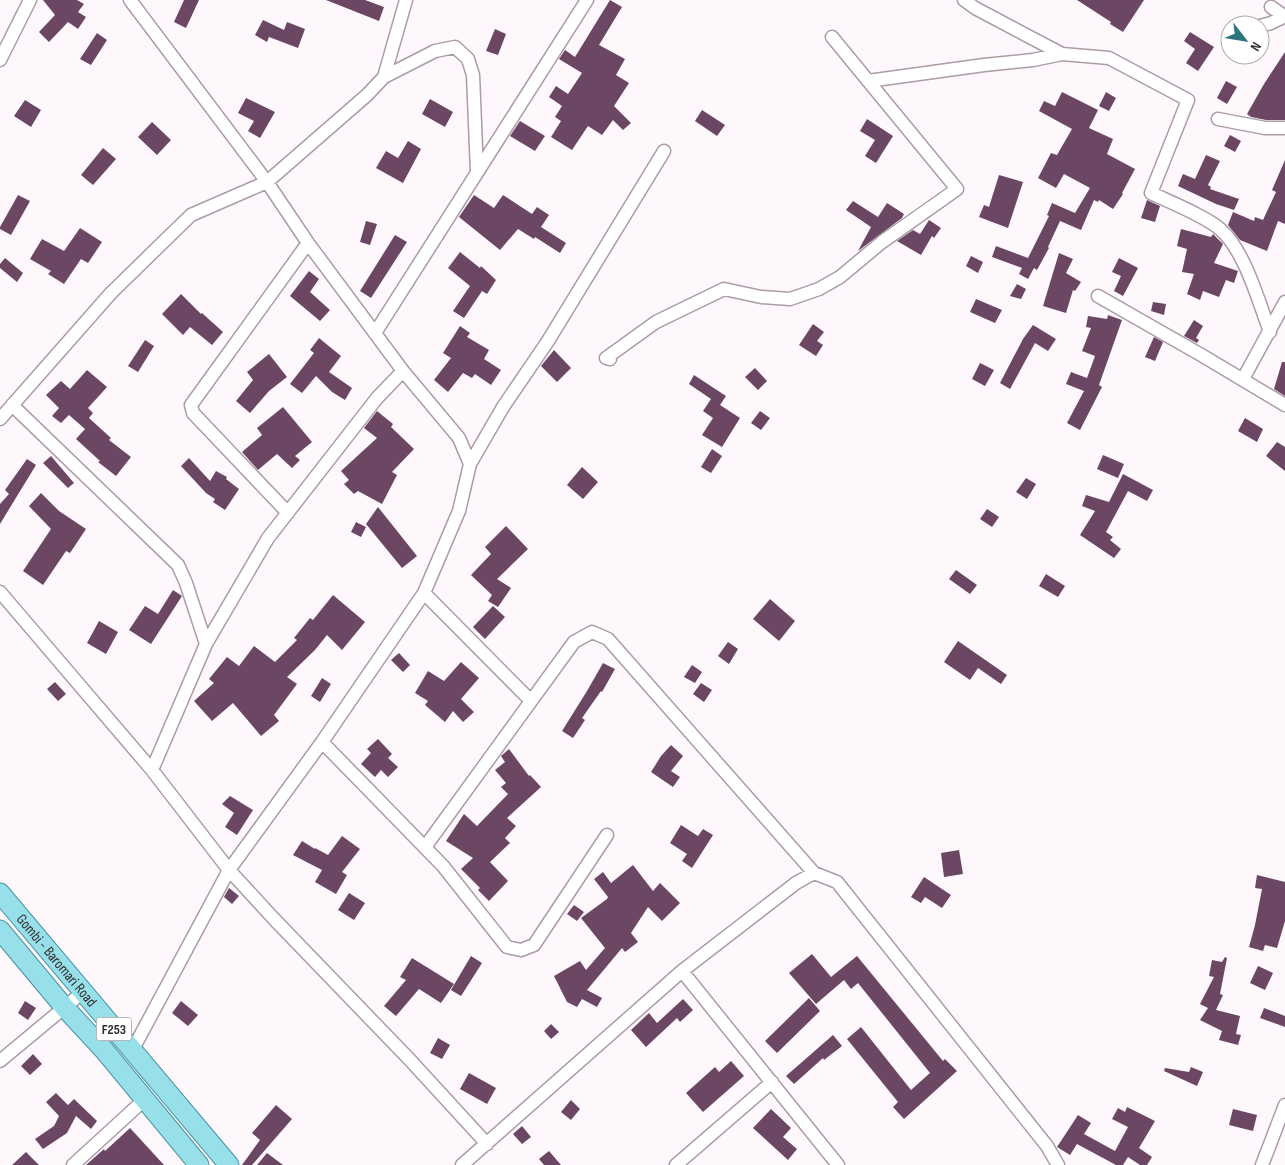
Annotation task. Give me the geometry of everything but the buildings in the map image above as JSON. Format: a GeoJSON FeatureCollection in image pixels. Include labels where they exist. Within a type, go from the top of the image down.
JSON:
{"type":"FeatureCollection","features":[{"type":"Feature","properties":{"kind":"main road","name":"Gombi - Baromari Road"},"geometry":{"type":"LineString","coordinates":[[0,893],[229,1165]]}},
{"type":"Feature","properties":{"kind":"main road","name":"Gombi - Baromari Road"},"geometry":{"type":"LineString","coordinates":[[0,930],[200,1165]]}},
{"type":"Feature","properties":{"kind":"street"},"geometry":{"type":"LineString","coordinates":[[0,60],[30,0]]}},
{"type":"Feature","properties":{"kind":"street"},"geometry":{"type":"LineString","coordinates":[[130,0],[267,182],[308,243],[403,371],[460,438],[470,464]]}},
{"type":"Feature","properties":{"kind":"street"},"geometry":{"type":"LineString","coordinates":[[384,77],[406,0]]}},
{"type":"Feature","properties":{"kind":"street"},"geometry":{"type":"LineString","coordinates":[[375,333],[587,0]]}},
{"type":"Feature","properties":{"kind":"street"},"geometry":{"type":"LineString","coordinates":[[964,0],[975,8],[1062,54]]}},
{"type":"Feature","properties":{"kind":"street"},"geometry":{"type":"LineString","coordinates":[[1270,24],[1284,16],[1271,6]]}},
{"type":"Feature","properties":{"kind":"street"},"geometry":{"type":"LineString","coordinates":[[610,359],[606,358],[656,322],[724,289],[761,297],[790,299],[819,289],[840,277],[882,242],[957,189],[832,37]]}},
{"type":"Feature","properties":{"kind":"street"},"geometry":{"type":"LineString","coordinates":[[0,420],[111,293],[191,215],[267,182],[367,95],[384,77],[435,51],[454,47],[468,59],[473,75],[477,172]]}},
{"type":"Feature","properties":{"kind":"street"},"geometry":{"type":"LineString","coordinates":[[868,81],[1033,60],[1062,54],[1108,58],[1188,100],[1151,193],[1213,224],[1228,237],[1242,260],[1270,332]]}},
{"type":"Feature","properties":{"kind":"street"},"geometry":{"type":"LineString","coordinates":[[1218,119],[1264,128],[1285,128]]}},
{"type":"Feature","properties":{"kind":"street"},"geometry":{"type":"LineString","coordinates":[[132,1051],[229,870],[322,742],[424,593],[459,511],[470,464],[503,407],[548,341],[664,151]]}},
{"type":"Feature","properties":{"kind":"street"},"geometry":{"type":"LineString","coordinates":[[288,513],[193,412],[191,405],[308,243]]}},
{"type":"Feature","properties":{"kind":"street"},"geometry":{"type":"LineString","coordinates":[[1098,296],[1285,405]]}},
{"type":"Feature","properties":{"kind":"street"},"geometry":{"type":"LineString","coordinates":[[1243,379],[1285,302]]}},
{"type":"Feature","properties":{"kind":"street"},"geometry":{"type":"LineString","coordinates":[[152,770],[206,644],[268,538],[378,398],[403,371]]}},
{"type":"Feature","properties":{"kind":"street"},"geometry":{"type":"LineString","coordinates":[[12,405],[178,565],[186,583],[206,644]]}},
{"type":"Feature","properties":{"kind":"street"},"geometry":{"type":"LineString","coordinates":[[0,592],[152,770],[229,870],[410,1060],[487,1144]]}},
{"type":"Feature","properties":{"kind":"street"},"geometry":{"type":"LineString","coordinates":[[424,593],[531,701]]}},
{"type":"Feature","properties":{"kind":"street"},"geometry":{"type":"LineString","coordinates":[[425,847],[574,642],[592,632],[608,639],[814,873],[837,882],[1046,1146],[1058,1165]]}},
{"type":"Feature","properties":{"kind":"street"},"geometry":{"type":"LineString","coordinates":[[322,742],[443,866],[507,947],[521,950],[534,945],[607,835]]}},
{"type":"Feature","properties":{"kind":"street"},"geometry":{"type":"LineString","coordinates":[[462,1165],[682,971],[796,883],[814,873]]}},
{"type":"Feature","properties":{"kind":"street"},"geometry":{"type":"LineString","coordinates":[[682,971],[838,1165]]}},
{"type":"Feature","properties":{"kind":"street"},"geometry":{"type":"LineString","coordinates":[[0,1061],[83,992]]}},
{"type":"Feature","properties":{"kind":"street"},"geometry":{"type":"LineString","coordinates":[[676,1165],[772,1082]]}},
{"type":"Feature","properties":{"kind":"street"},"geometry":{"type":"LineString","coordinates":[[73,1165],[144,1100]]}},
{"type":"Feature","properties":{"kind":"street"},"geometry":{"type":"LineString","coordinates":[[1262,1165],[1285,1105]]}}]}
